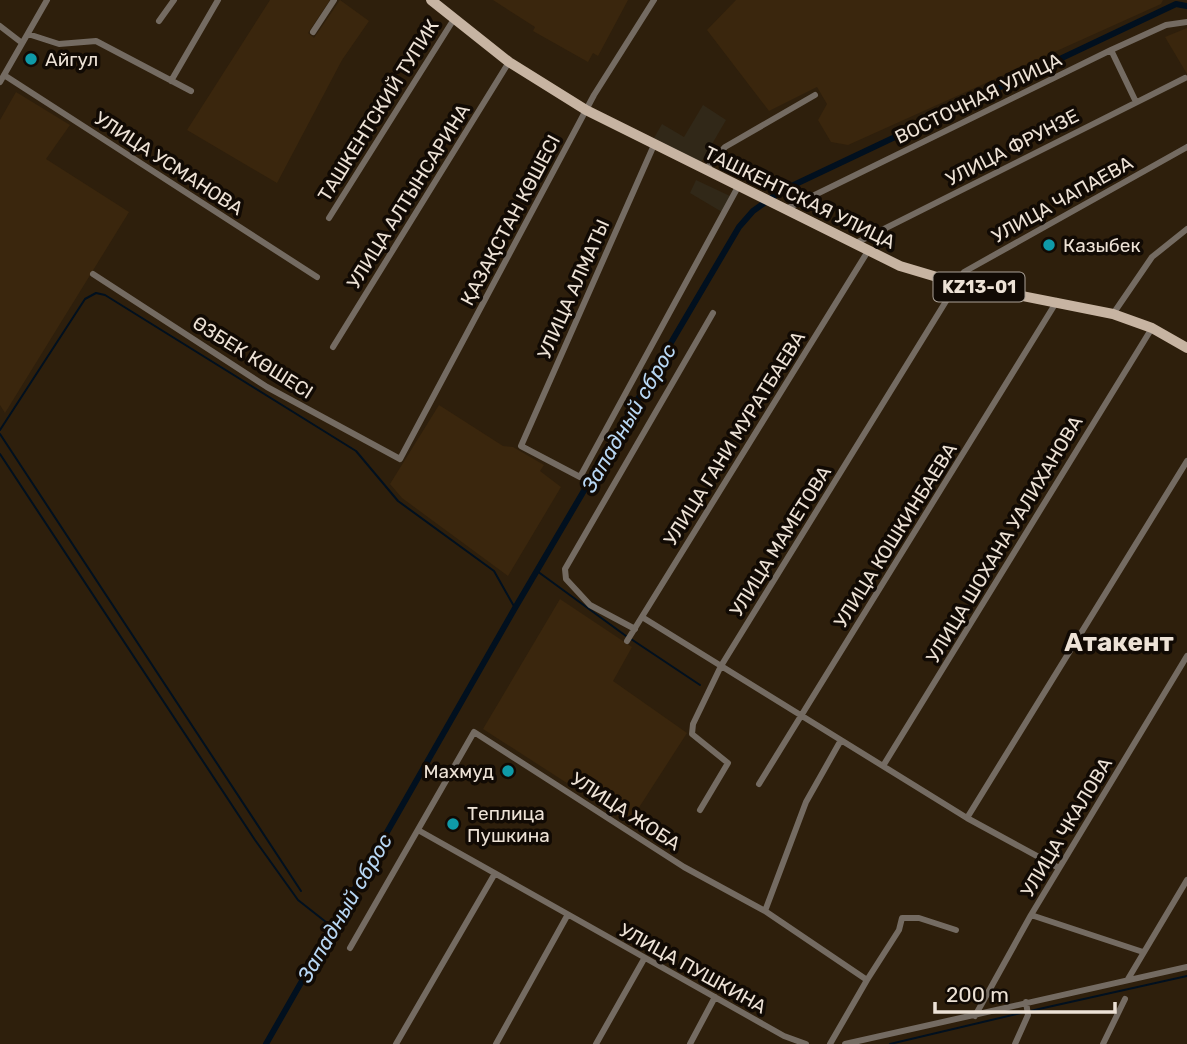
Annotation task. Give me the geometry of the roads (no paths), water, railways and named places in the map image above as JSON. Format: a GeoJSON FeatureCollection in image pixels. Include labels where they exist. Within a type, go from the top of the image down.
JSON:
{"type":"FeatureCollection","features":[{"type":"Feature","properties":{"kind":"main road","name":"ТАШКЕНТСКАЯ УЛИЦА"},"geometry":{"type":"LineString","coordinates":[[431,0],[509,62],[586,110],[868,251],[911,270],[957,283],[1113,314],[1152,328],[1187,348]]}},
{"type":"Feature","properties":{"kind":"street"},"geometry":{"type":"LineString","coordinates":[[0,82],[47,0]]}},
{"type":"Feature","properties":{"kind":"street"},"geometry":{"type":"LineString","coordinates":[[159,21],[174,0]]}},
{"type":"Feature","properties":{"kind":"street"},"geometry":{"type":"LineString","coordinates":[[172,81],[218,0]]}},
{"type":"Feature","properties":{"kind":"street"},"geometry":{"type":"LineString","coordinates":[[313,32],[334,0]]}},
{"type":"Feature","properties":{"kind":"street","name":"ҚАЗАҚСТАН КӨШЕСІ"},"geometry":{"type":"LineString","coordinates":[[400,459],[586,110],[654,0]]}},
{"type":"Feature","properties":{"kind":"street","name":"ТАШКЕНТСКИЙ ТУПИК"},"geometry":{"type":"LineString","coordinates":[[328,218],[454,19]]}},
{"type":"Feature","properties":{"kind":"street","name":"ВОСТОЧНАЯ УЛИЦА"},"geometry":{"type":"LineString","coordinates":[[782,207],[1111,50],[1166,25],[1187,22]]}},
{"type":"Feature","properties":{"kind":"street"},"geometry":{"type":"LineString","coordinates":[[0,26],[22,43]]}},
{"type":"Feature","properties":{"kind":"street"},"geometry":{"type":"LineString","coordinates":[[27,34],[59,44],[96,41],[191,91]]}},
{"type":"Feature","properties":{"kind":"street"},"geometry":{"type":"LineString","coordinates":[[1111,50],[1136,102]]}},
{"type":"Feature","properties":{"kind":"street","name":"УЛИЦА АЛТЫНСАРИНА"},"geometry":{"type":"LineString","coordinates":[[333,347],[509,62]]}},
{"type":"Feature","properties":{"kind":"street","name":"УЛИЦА УСМАНОВА"},"geometry":{"type":"LineString","coordinates":[[4,75],[317,277]]}},
{"type":"Feature","properties":{"kind":"street","name":"УЛИЦА ФРУНЗЕ"},"geometry":{"type":"LineString","coordinates":[[854,244],[1185,78]]}},
{"type":"Feature","properties":{"kind":"street"},"geometry":{"type":"LineString","coordinates":[[706,169],[725,147],[815,95]]}},
{"type":"Feature","properties":{"kind":"street","name":"УЛИЦА АЛМАТЫ"},"geometry":{"type":"LineString","coordinates":[[654,145],[521,446],[580,477],[739,185]]}},
{"type":"Feature","properties":{"kind":"street","name":"УЛИЦА ЧАПАЕВА"},"geometry":{"type":"LineString","coordinates":[[957,283],[964,272],[1187,147]]}},
{"type":"Feature","properties":{"kind":"street"},"geometry":{"type":"LineString","coordinates":[[1113,314],[1152,257],[1187,229]]}},
{"type":"Feature","properties":{"kind":"street","name":"УЛИЦА ГАНИ МУРАТБАЕВА"},"geometry":{"type":"LineString","coordinates":[[627,641],[868,251]]}},
{"type":"Feature","properties":{"kind":"street","name":"ӨЗБЕК КӨШЕСІ"},"geometry":{"type":"LineString","coordinates":[[93,274],[267,387],[400,459]]}},
{"type":"Feature","properties":{"kind":"street","name":"УЛИЦА МАМЕТОВА"},"geometry":{"type":"LineString","coordinates":[[700,810],[728,763],[692,734],[693,724],[721,666],[957,283]]}},
{"type":"Feature","properties":{"kind":"street","name":"УЛИЦА КОШКИНБАЕВА"},"geometry":{"type":"LineString","coordinates":[[759,784],[1057,301]]}},
{"type":"Feature","properties":{"kind":"street"},"geometry":{"type":"LineString","coordinates":[[635,629],[590,605],[566,579],[565,569],[713,313]]}},
{"type":"Feature","properties":{"kind":"street","name":"УЛИЦА ШОХАНА УАЛИХАНОВА"},"geometry":{"type":"LineString","coordinates":[[883,766],[1152,328]]}},
{"type":"Feature","properties":{"kind":"street"},"geometry":{"type":"LineString","coordinates":[[967,818],[1187,461]]}},
{"type":"Feature","properties":{"kind":"street"},"geometry":{"type":"LineString","coordinates":[[642,617],[967,818],[1059,868]]}},
{"type":"Feature","properties":{"kind":"street","name":"УЛИЦА ЧКАЛОВА"},"geometry":{"type":"LineString","coordinates":[[975,1016],[1031,915],[1187,656]]}},
{"type":"Feature","properties":{"kind":"street","name":"УЛИЦА ЖОБА"},"geometry":{"type":"LineString","coordinates":[[418,830],[474,732],[684,867],[765,911],[867,980]]}},
{"type":"Feature","properties":{"kind":"street"},"geometry":{"type":"LineString","coordinates":[[765,911],[806,802],[841,740]]}},
{"type":"Feature","properties":{"kind":"street"},"geometry":{"type":"LineString","coordinates":[[350,948],[418,830]]}},
{"type":"Feature","properties":{"kind":"street","name":"УЛИЦА ПУШКИНА"},"geometry":{"type":"LineString","coordinates":[[418,830],[644,959],[784,1036],[806,1044]]}},
{"type":"Feature","properties":{"kind":"street"},"geometry":{"type":"LineString","coordinates":[[396,1044],[494,875]]}},
{"type":"Feature","properties":{"kind":"street"},"geometry":{"type":"LineString","coordinates":[[1128,979],[1187,880]]}},
{"type":"Feature","properties":{"kind":"street"},"geometry":{"type":"LineString","coordinates":[[1031,915],[1143,951]]}},
{"type":"Feature","properties":{"kind":"street"},"geometry":{"type":"LineString","coordinates":[[496,1044],[568,916]]}},
{"type":"Feature","properties":{"kind":"street"},"geometry":{"type":"LineString","coordinates":[[830,1044],[899,930],[902,918],[919,918],[956,930]]}},
{"type":"Feature","properties":{"kind":"street"},"geometry":{"type":"LineString","coordinates":[[596,1044],[644,959]]}},
{"type":"Feature","properties":{"kind":"street"},"geometry":{"type":"LineString","coordinates":[[845,1044],[1187,967]]}},
{"type":"Feature","properties":{"kind":"street"},"geometry":{"type":"LineString","coordinates":[[690,1044],[715,997]]}},
{"type":"Feature","properties":{"kind":"street"},"geometry":{"type":"LineString","coordinates":[[1103,1044],[1125,999]]}},
{"type":"Feature","properties":{"kind":"street"},"geometry":{"type":"LineString","coordinates":[[1015,1044],[1028,1015],[1026,1002]]}},
{"type":"Feature","properties":{"kind":"waterway","name":"Западный сброс"},"geometry":{"type":"LineString","coordinates":[[266,1044],[515,608],[739,227],[753,211],[781,191],[1176,4],[1187,6]]}},
{"type":"Feature","properties":{"kind":"waterway"},"geometry":{"type":"LineString","coordinates":[[0,430],[85,299],[96,293],[105,295],[356,451],[398,501],[494,571],[515,608]]}},
{"type":"Feature","properties":{"kind":"waterway"},"geometry":{"type":"LineString","coordinates":[[0,434],[301,891]]}},
{"type":"Feature","properties":{"kind":"waterway"},"geometry":{"type":"LineString","coordinates":[[0,454],[255,840],[298,900],[331,926]]}},
{"type":"Feature","properties":{"kind":"waterway"},"geometry":{"type":"LineString","coordinates":[[537,571],[626,636]]}},
{"type":"Feature","properties":{"kind":"waterway"},"geometry":{"type":"LineString","coordinates":[[631,639],[700,685]]}},
{"type":"Feature","properties":{"kind":"waterway"},"geometry":{"type":"LineString","coordinates":[[1030,1011],[1187,976]]}},
{"type":"Feature","properties":{"kind":"waterway"},"geometry":{"type":"LineString","coordinates":[[890,1044],[1025,1012]]}},
{"type":"Feature","properties":{"kind":"place","name":"Айгул"},"geometry":{"type":"Point","coordinates":[31,59]}},
{"type":"Feature","properties":{"kind":"place","name":"Казыбек"},"geometry":{"type":"Point","coordinates":[1049,245]}},
{"type":"Feature","properties":{"kind":"place","name":"Махмуд"},"geometry":{"type":"Point","coordinates":[508,771]}},
{"type":"Feature","properties":{"kind":"place","name":"Теплица Пушкина"},"geometry":{"type":"Point","coordinates":[453,824]}},
{"type":"Feature","properties":{"kind":"district","name":"Атакент"},"geometry":{"type":"Point","coordinates":[1119,642]}}]}
